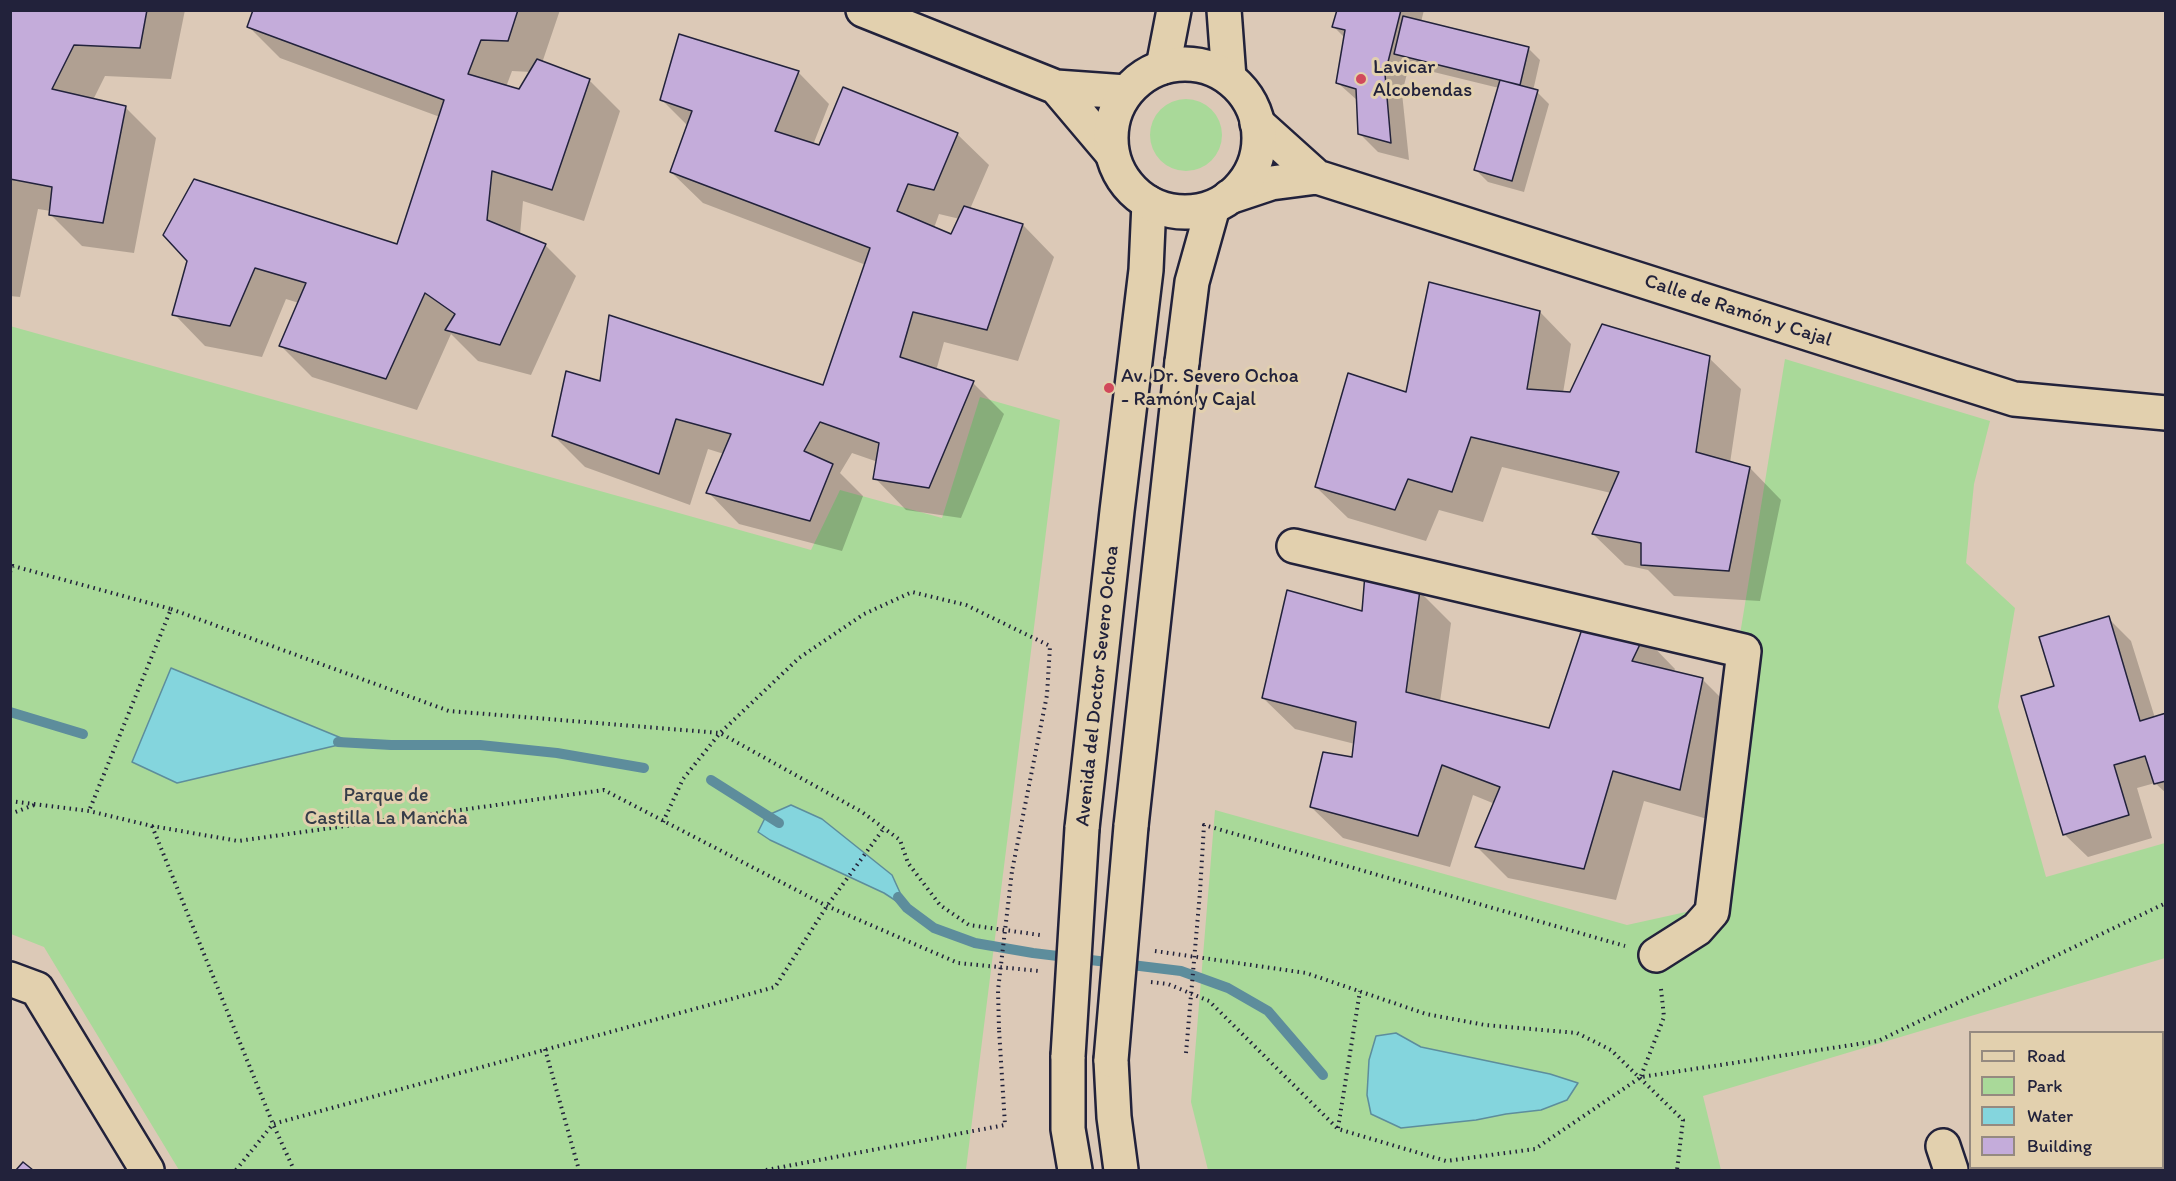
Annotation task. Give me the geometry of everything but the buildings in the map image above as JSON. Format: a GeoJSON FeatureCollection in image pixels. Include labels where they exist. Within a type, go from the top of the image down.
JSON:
{"type":"FeatureCollection","features":[{"type":"Feature","properties":{"kind":"street"},"geometry":{"type":"LineString","coordinates":[[862,10],[1056,87],[1126,92]]}},
{"type":"Feature","properties":{"kind":"street"},"geometry":{"type":"LineString","coordinates":[[1163,67],[1173,10]]}},
{"type":"Feature","properties":{"kind":"street"},"geometry":{"type":"LineString","coordinates":[[1224,10],[1229,78]]}},
{"type":"Feature","properties":{"kind":"street"},"geometry":{"type":"LineString","coordinates":[[1056,87],[1111,152],[1119,172],[1132,190],[1149,203],[1169,211],[1192,212],[1221,202],[1244,183],[1254,164],[1259,144],[1257,123],[1252,105],[1242,90],[1229,78],[1208,68],[1186,64],[1163,67],[1143,77],[1126,92],[1116,110],[1111,130],[1111,152]]}},
{"type":"Feature","properties":{"kind":"street","name":"Calle de Ramón y Cajal"},"geometry":{"type":"LineString","coordinates":[[1257,123],[1317,177],[2014,399],[2166,413]]}},
{"type":"Feature","properties":{"kind":"street","name":"Calle de Ramón y Cajal"},"geometry":{"type":"LineString","coordinates":[[1221,202],[1271,183],[1317,177]]}},
{"type":"Feature","properties":{"kind":"street"},"geometry":{"type":"LineString","coordinates":[[1121,1170],[1114,1117],[1111,1060],[1131,826],[1192,282],[1221,202]]}},
{"type":"Feature","properties":{"kind":"street","name":"Avenida del Doctor Severo Ochoa"},"geometry":{"type":"LineString","coordinates":[[1076,1170],[1068,1129],[1068,1056],[1082,828],[1146,270],[1149,203]]}},
{"type":"Feature","properties":{"kind":"street"},"geometry":{"type":"LineString","coordinates":[[1294,546],[1744,651],[1712,912],[1697,929],[1656,955]]}},
{"type":"Feature","properties":{"kind":"street"},"geometry":{"type":"LineString","coordinates":[[10,979],[37,989],[147,1170]]}},
{"type":"Feature","properties":{"kind":"path"},"geometry":{"type":"LineString","coordinates":[[10,572],[13,566],[171,609],[449,711],[720,733],[862,812],[900,840],[908,863],[940,905],[969,925],[1050,936]]}},
{"type":"Feature","properties":{"kind":"path"},"geometry":{"type":"LineString","coordinates":[[663,822],[683,779],[720,733],[799,658],[864,614],[912,592],[966,605],[1050,646],[1047,695],[1012,871],[998,990],[1005,1125],[765,1170]]}},
{"type":"Feature","properties":{"kind":"path"},"geometry":{"type":"LineString","coordinates":[[89,811],[171,609]]}},
{"type":"Feature","properties":{"kind":"path"},"geometry":{"type":"LineString","coordinates":[[10,814],[35,805]]}},
{"type":"Feature","properties":{"kind":"path"},"geometry":{"type":"LineString","coordinates":[[1185,1053],[1204,825],[1656,955],[1664,1017],[1641,1077]]}},
{"type":"Feature","properties":{"kind":"path"},"geometry":{"type":"LineString","coordinates":[[152,826],[273,1124],[294,1170]]}},
{"type":"Feature","properties":{"kind":"path"},"geometry":{"type":"LineString","coordinates":[[236,1170],[273,1124],[775,987],[827,906],[884,828]]}},
{"type":"Feature","properties":{"kind":"path"},"geometry":{"type":"LineString","coordinates":[[1155,951],[1305,973],[1426,1014],[1485,1025],[1577,1034],[1611,1050],[1683,1120],[1677,1170]]}},
{"type":"Feature","properties":{"kind":"path"},"geometry":{"type":"LineString","coordinates":[[1338,1129],[1360,990]]}},
{"type":"Feature","properties":{"kind":"path"},"geometry":{"type":"LineString","coordinates":[[545,1049],[579,1170]]}},
{"type":"Feature","properties":{"kind":"green space"},"geometry":{"type":"Polygon","coordinates":[[[1186,99],[1206,105],[1216,115],[1222,135],[1216,155],[1206,165],[1186,171],[1166,165],[1156,155],[1150,135],[1156,115],[1166,105],[1186,99]]]}},
{"type":"Feature","properties":{"kind":"green space","name":"Parque de Castilla La Mancha"},"geometry":{"type":"Polygon","coordinates":[[[10,326],[811,550],[840,490],[942,518],[980,397],[1060,420],[966,1169],[179,1170],[44,947],[11,934],[10,326]]]}},
{"type":"Feature","properties":{"kind":"green space"},"geometry":{"type":"Polygon","coordinates":[[[1785,359],[1990,421],[1974,484],[1966,563],[2015,608],[1998,707],[2046,877],[2165,843],[2165,958],[1703,1096],[1721,1170],[1208,1170],[1191,1102],[1215,810],[1627,925],[1695,910],[1785,359]]]}},
{"type":"Feature","properties":{"kind":"water"},"geometry":{"type":"Polygon","coordinates":[[[171,668],[351,742],[177,783],[132,762],[171,668]]]}},
{"type":"Feature","properties":{"kind":"water"},"geometry":{"type":"Polygon","coordinates":[[[791,805],[822,819],[892,875],[907,908],[884,893],[770,840],[758,832],[766,816],[791,805]]]}},
{"type":"Feature","properties":{"kind":"water"},"geometry":{"type":"Polygon","coordinates":[[[1396,1033],[1421,1047],[1550,1074],[1578,1083],[1567,1100],[1541,1110],[1401,1128],[1371,1114],[1367,1095],[1369,1060],[1376,1036],[1396,1033]]]}},
{"type":"Feature","properties":{"kind":"water"},"geometry":{"type":"Polygon","coordinates":[[[2164,1136],[2165,1170],[2149,1170],[2164,1169],[2164,1136]]]}},
{"type":"Feature","properties":{"kind":"waterway"},"geometry":{"type":"LineString","coordinates":[[10,712],[83,734]]}},
{"type":"Feature","properties":{"kind":"waterway"},"geometry":{"type":"LineString","coordinates":[[338,742],[391,745],[480,745],[557,753],[644,768]]}},
{"type":"Feature","properties":{"kind":"waterway"},"geometry":{"type":"LineString","coordinates":[[711,780],[779,823]]}},
{"type":"Feature","properties":{"kind":"waterway"},"geometry":{"type":"LineString","coordinates":[[898,897],[907,908],[934,928],[975,943],[1033,953],[1181,971],[1228,988],[1268,1011],[1323,1075]]}},
{"type":"Feature","properties":{"kind":"place","name":"Lavicar Alcobendas"},"geometry":{"type":"Point","coordinates":[1361,79]}},
{"type":"Feature","properties":{"kind":"place","name":"Av. Dr. Severo Ochoa - Ramón y Cajal"},"geometry":{"type":"Point","coordinates":[1109,388]}}]}
